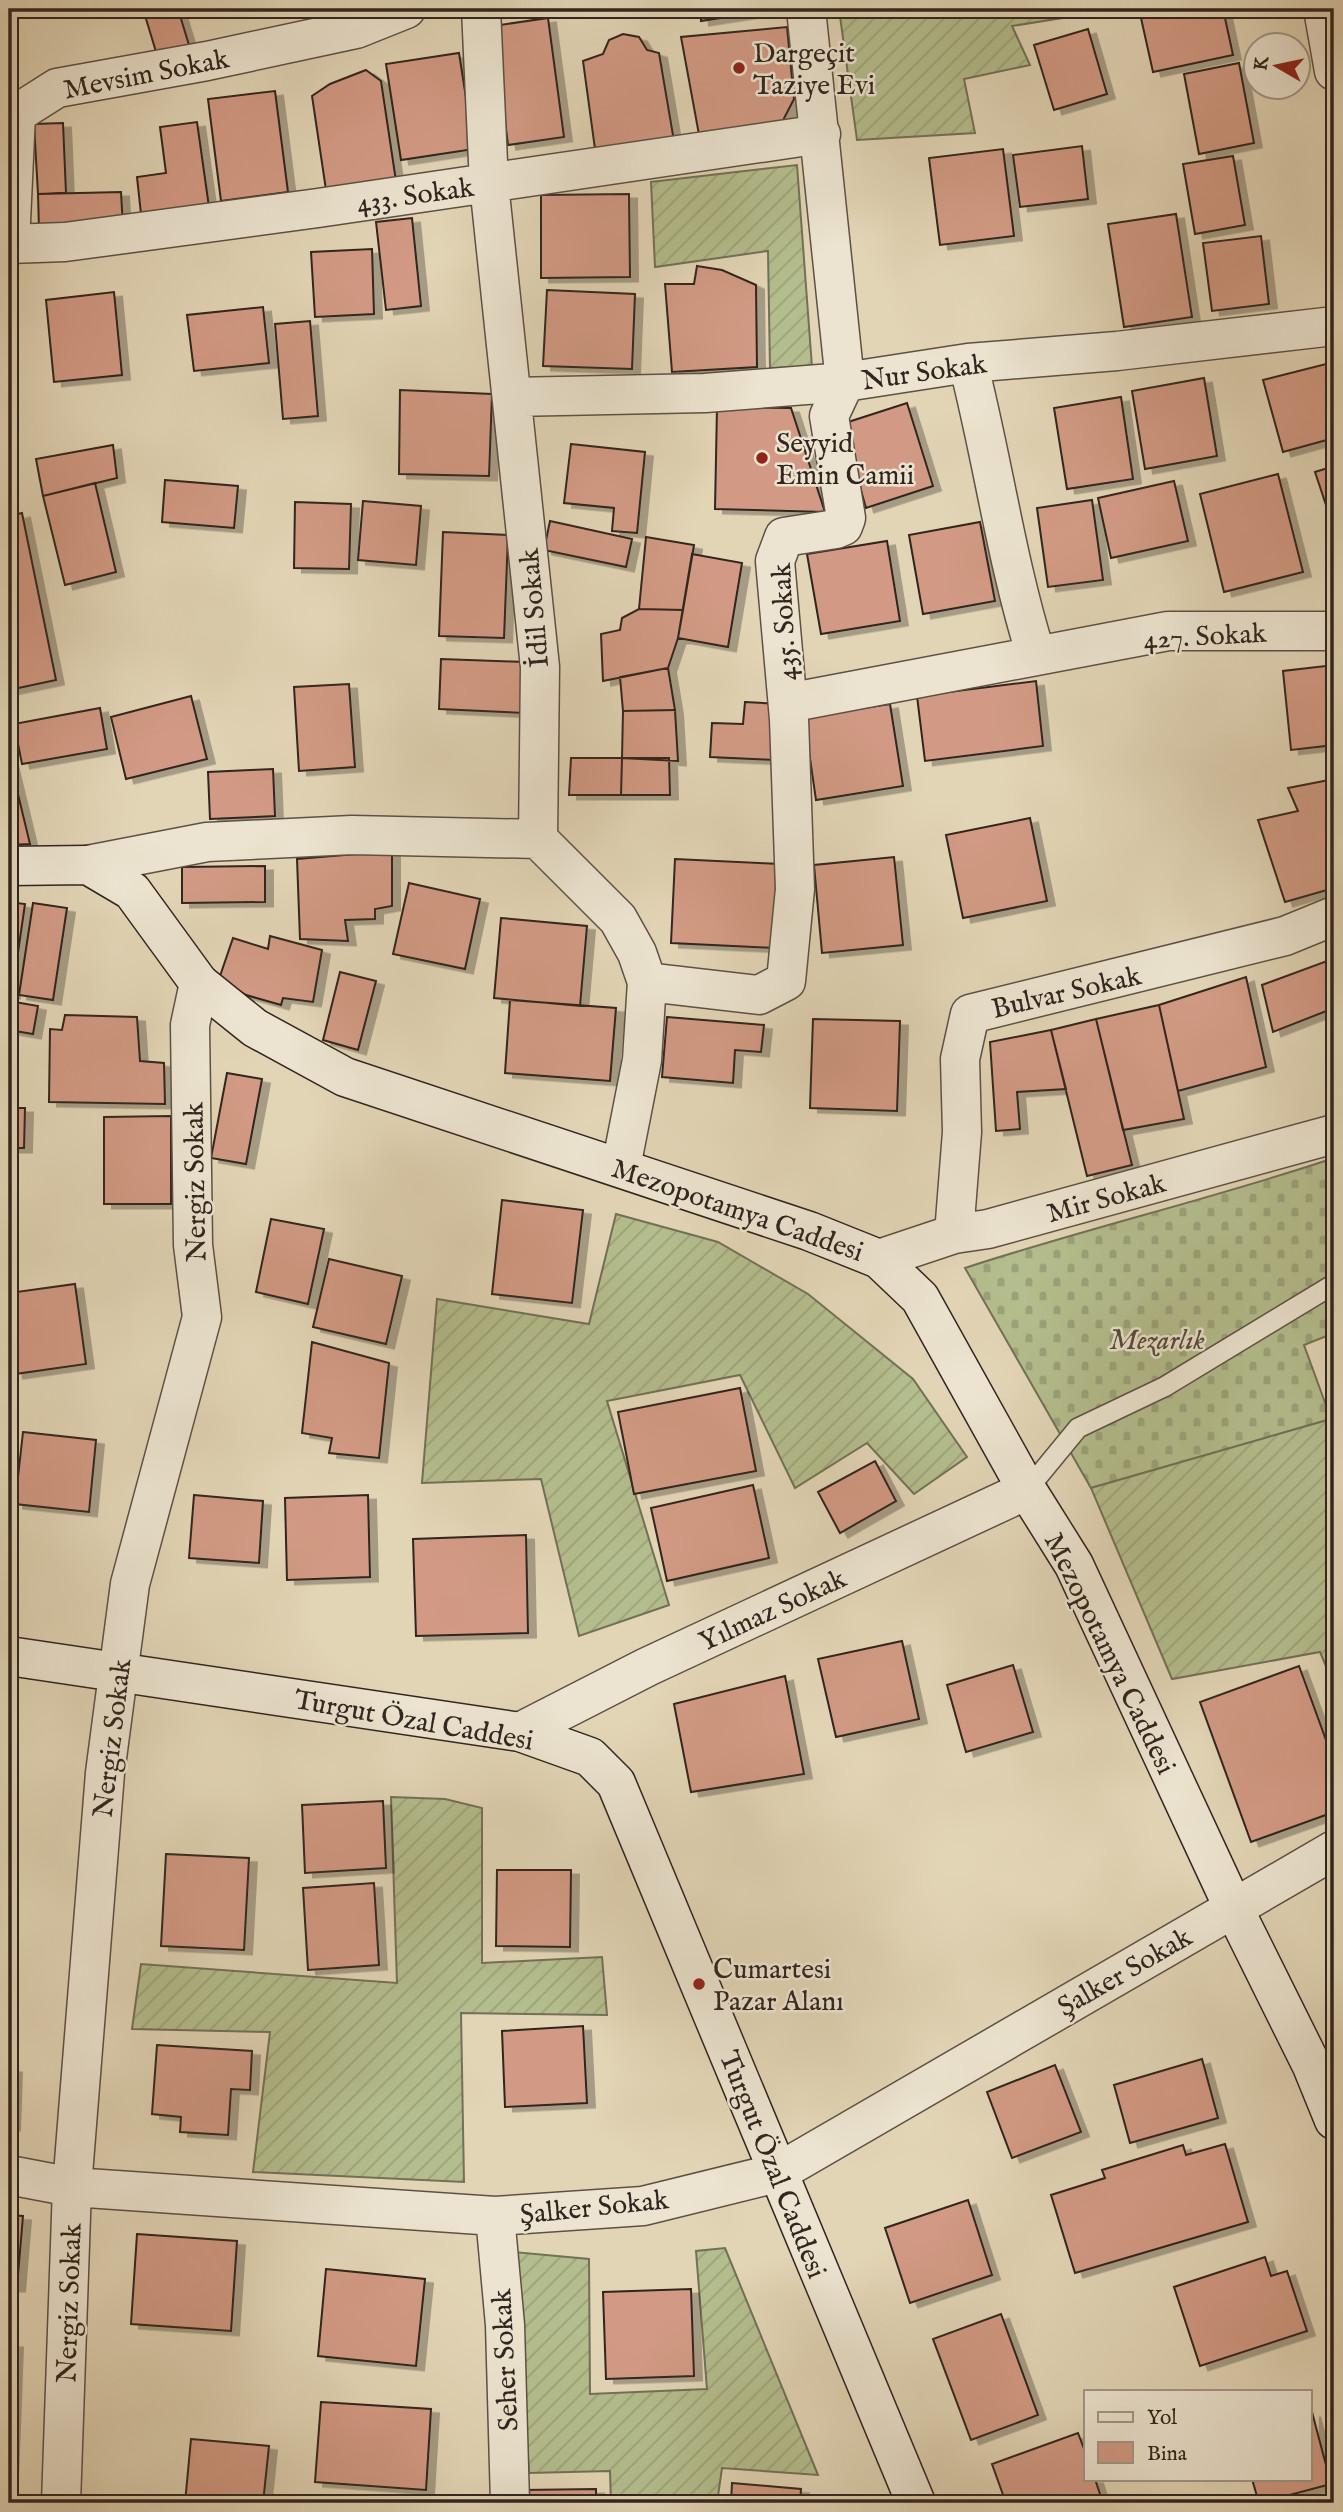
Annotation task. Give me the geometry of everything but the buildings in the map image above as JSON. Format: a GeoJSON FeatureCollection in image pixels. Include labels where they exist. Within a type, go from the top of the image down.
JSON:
{"type":"FeatureCollection","features":[{"type":"Feature","properties":{"kind":"street","name":"Mevsim Sokak"},"geometry":{"type":"LineString","coordinates":[[9,244],[16,114],[57,88],[207,61],[356,29],[406,9]]}},
{"type":"Feature","properties":{"kind":"street","name":"İdil Sokak"},"geometry":{"type":"LineString","coordinates":[[481,9],[489,184],[540,667],[538,839]]}},
{"type":"Feature","properties":{"kind":"street"},"geometry":{"type":"LineString","coordinates":[[806,9],[845,382]]}},
{"type":"Feature","properties":{"kind":"street"},"geometry":{"type":"LineString","coordinates":[[1323,9],[1334,71]]}},
{"type":"Feature","properties":{"kind":"street","name":"433. Sokak"},"geometry":{"type":"LineString","coordinates":[[9,244],[65,242],[489,184],[821,134]]}},
{"type":"Feature","properties":{"kind":"street","name":"Nur Sokak"},"geometry":{"type":"LineString","coordinates":[[512,397],[705,393],[845,382],[968,363],[1117,351],[1334,326]]}},
{"type":"Feature","properties":{"kind":"street"},"geometry":{"type":"LineString","coordinates":[[968,363],[990,449],[1021,606],[1036,655]]}},
{"type":"Feature","properties":{"kind":"street","name":"435. Sokak"},"geometry":{"type":"LineString","coordinates":[[647,982],[760,995],[786,981],[795,889],[788,703],[775,561],[784,537],[843,526],[846,518],[829,416],[845,382]]}},
{"type":"Feature","properties":{"kind":"street","name":"427. Sokak"},"geometry":{"type":"LineString","coordinates":[[788,703],[1168,631],[1334,631]]}},
{"type":"Feature","properties":{"kind":"street"},"geometry":{"type":"LineString","coordinates":[[9,866],[88,864],[207,842],[352,835],[538,839],[618,919],[637,953],[647,982],[642,1060],[621,1167]]}},
{"type":"Feature","properties":{"kind":"street","name":"Mezopotamya Caddesi"},"geometry":{"type":"LineString","coordinates":[[88,864],[132,891],[200,983],[255,1028],[345,1077],[809,1231],[879,1259],[920,1298],[1027,1490],[1074,1565],[1233,1907],[1312,2066],[1334,2120]]}},
{"type":"Feature","properties":{"kind":"street","name":"Bulvar Sokak"},"geometry":{"type":"LineString","coordinates":[[954,1234],[962,1132],[960,1059],[970,1014],[1285,936],[1334,916]]}},
{"type":"Feature","properties":{"kind":"street","name":"Nergiz Sokak"},"geometry":{"type":"LineString","coordinates":[[61,2503],[72,2186],[105,1773],[130,1584],[202,1317],[193,1245],[190,1025],[200,983]]}},
{"type":"Feature","properties":{"kind":"street","name":"Mir Sokak"},"geometry":{"type":"LineString","coordinates":[[879,1259],[954,1234],[988,1229],[1334,1134]]}},
{"type":"Feature","properties":{"kind":"street","name":"Yılmaz Sokak"},"geometry":{"type":"LineString","coordinates":[[520,1732],[647,1667],[1027,1490]]}},
{"type":"Feature","properties":{"kind":"street","name":"Turgut Özal Caddesi"},"geometry":{"type":"LineString","coordinates":[[9,1656],[520,1732],[590,1757],[615,1783],[916,2503]]}},
{"type":"Feature","properties":{"kind":"street","name":"Şalker Sokak"},"geometry":{"type":"LineString","coordinates":[[9,2175],[72,2186],[495,2216],[643,2206],[777,2173],[1334,1850]]}},
{"type":"Feature","properties":{"kind":"street","name":"Seher Sokak"},"geometry":{"type":"LineString","coordinates":[[495,2216],[505,2325],[510,2503]]}},
{"type":"Feature","properties":{"kind":"lane"},"geometry":{"type":"LineString","coordinates":[[1027,1490],[1078,1428],[1164,1387],[1334,1284]]}},
{"type":"Feature","properties":{"kind":"green space"},"geometry":{"type":"Polygon","coordinates":[[[839,9],[1086,9],[1088,14],[1012,26],[1030,65],[964,79],[975,133],[857,140],[839,9]]]}},
{"type":"Feature","properties":{"kind":"green space"},"geometry":{"type":"Polygon","coordinates":[[[797,165],[812,367],[770,368],[768,251],[655,267],[651,182],[797,165]]]}},
{"type":"Feature","properties":{"kind":"green space","name":"Mezarlık"},"geometry":{"type":"Polygon","coordinates":[[[1334,1158],[1334,1333],[1304,1345],[1331,1419],[1091,1488],[965,1268],[1334,1158]]]}},
{"type":"Feature","properties":{"kind":"green space"},"geometry":{"type":"Polygon","coordinates":[[[616,1214],[718,1242],[808,1294],[913,1379],[967,1457],[914,1494],[867,1443],[795,1488],[740,1375],[607,1401],[669,1605],[579,1636],[541,1479],[422,1483],[437,1299],[589,1324],[616,1214]]]}},
{"type":"Feature","properties":{"kind":"green space"},"geometry":{"type":"Polygon","coordinates":[[[1331,1419],[1334,1424],[1334,1685],[1320,1652],[1172,1679],[1091,1488],[1331,1419]]]}},
{"type":"Feature","properties":{"kind":"green space"},"geometry":{"type":"Polygon","coordinates":[[[391,1797],[445,1799],[482,1808],[482,1963],[602,1957],[607,2015],[461,2013],[464,2182],[253,2172],[270,2032],[132,2029],[141,1964],[397,1983],[391,1797]]]}},
{"type":"Feature","properties":{"kind":"green space"},"geometry":{"type":"Polygon","coordinates":[[[725,2248],[818,2475],[722,2468],[717,2503],[611,2503],[610,2471],[529,2473],[514,2252],[589,2259],[590,2394],[707,2389],[696,2251],[725,2248]]]}},
{"type":"Feature","properties":{"kind":"place","name":"Dargeçit Taziye Evi"},"geometry":{"type":"Point","coordinates":[739,68]}},
{"type":"Feature","properties":{"kind":"place","name":"Seyyid Emin Camii"},"geometry":{"type":"Point","coordinates":[762,458]}},
{"type":"Feature","properties":{"kind":"place","name":"Cumartesi Pazar Alanı"},"geometry":{"type":"Point","coordinates":[699,1984]}}]}
